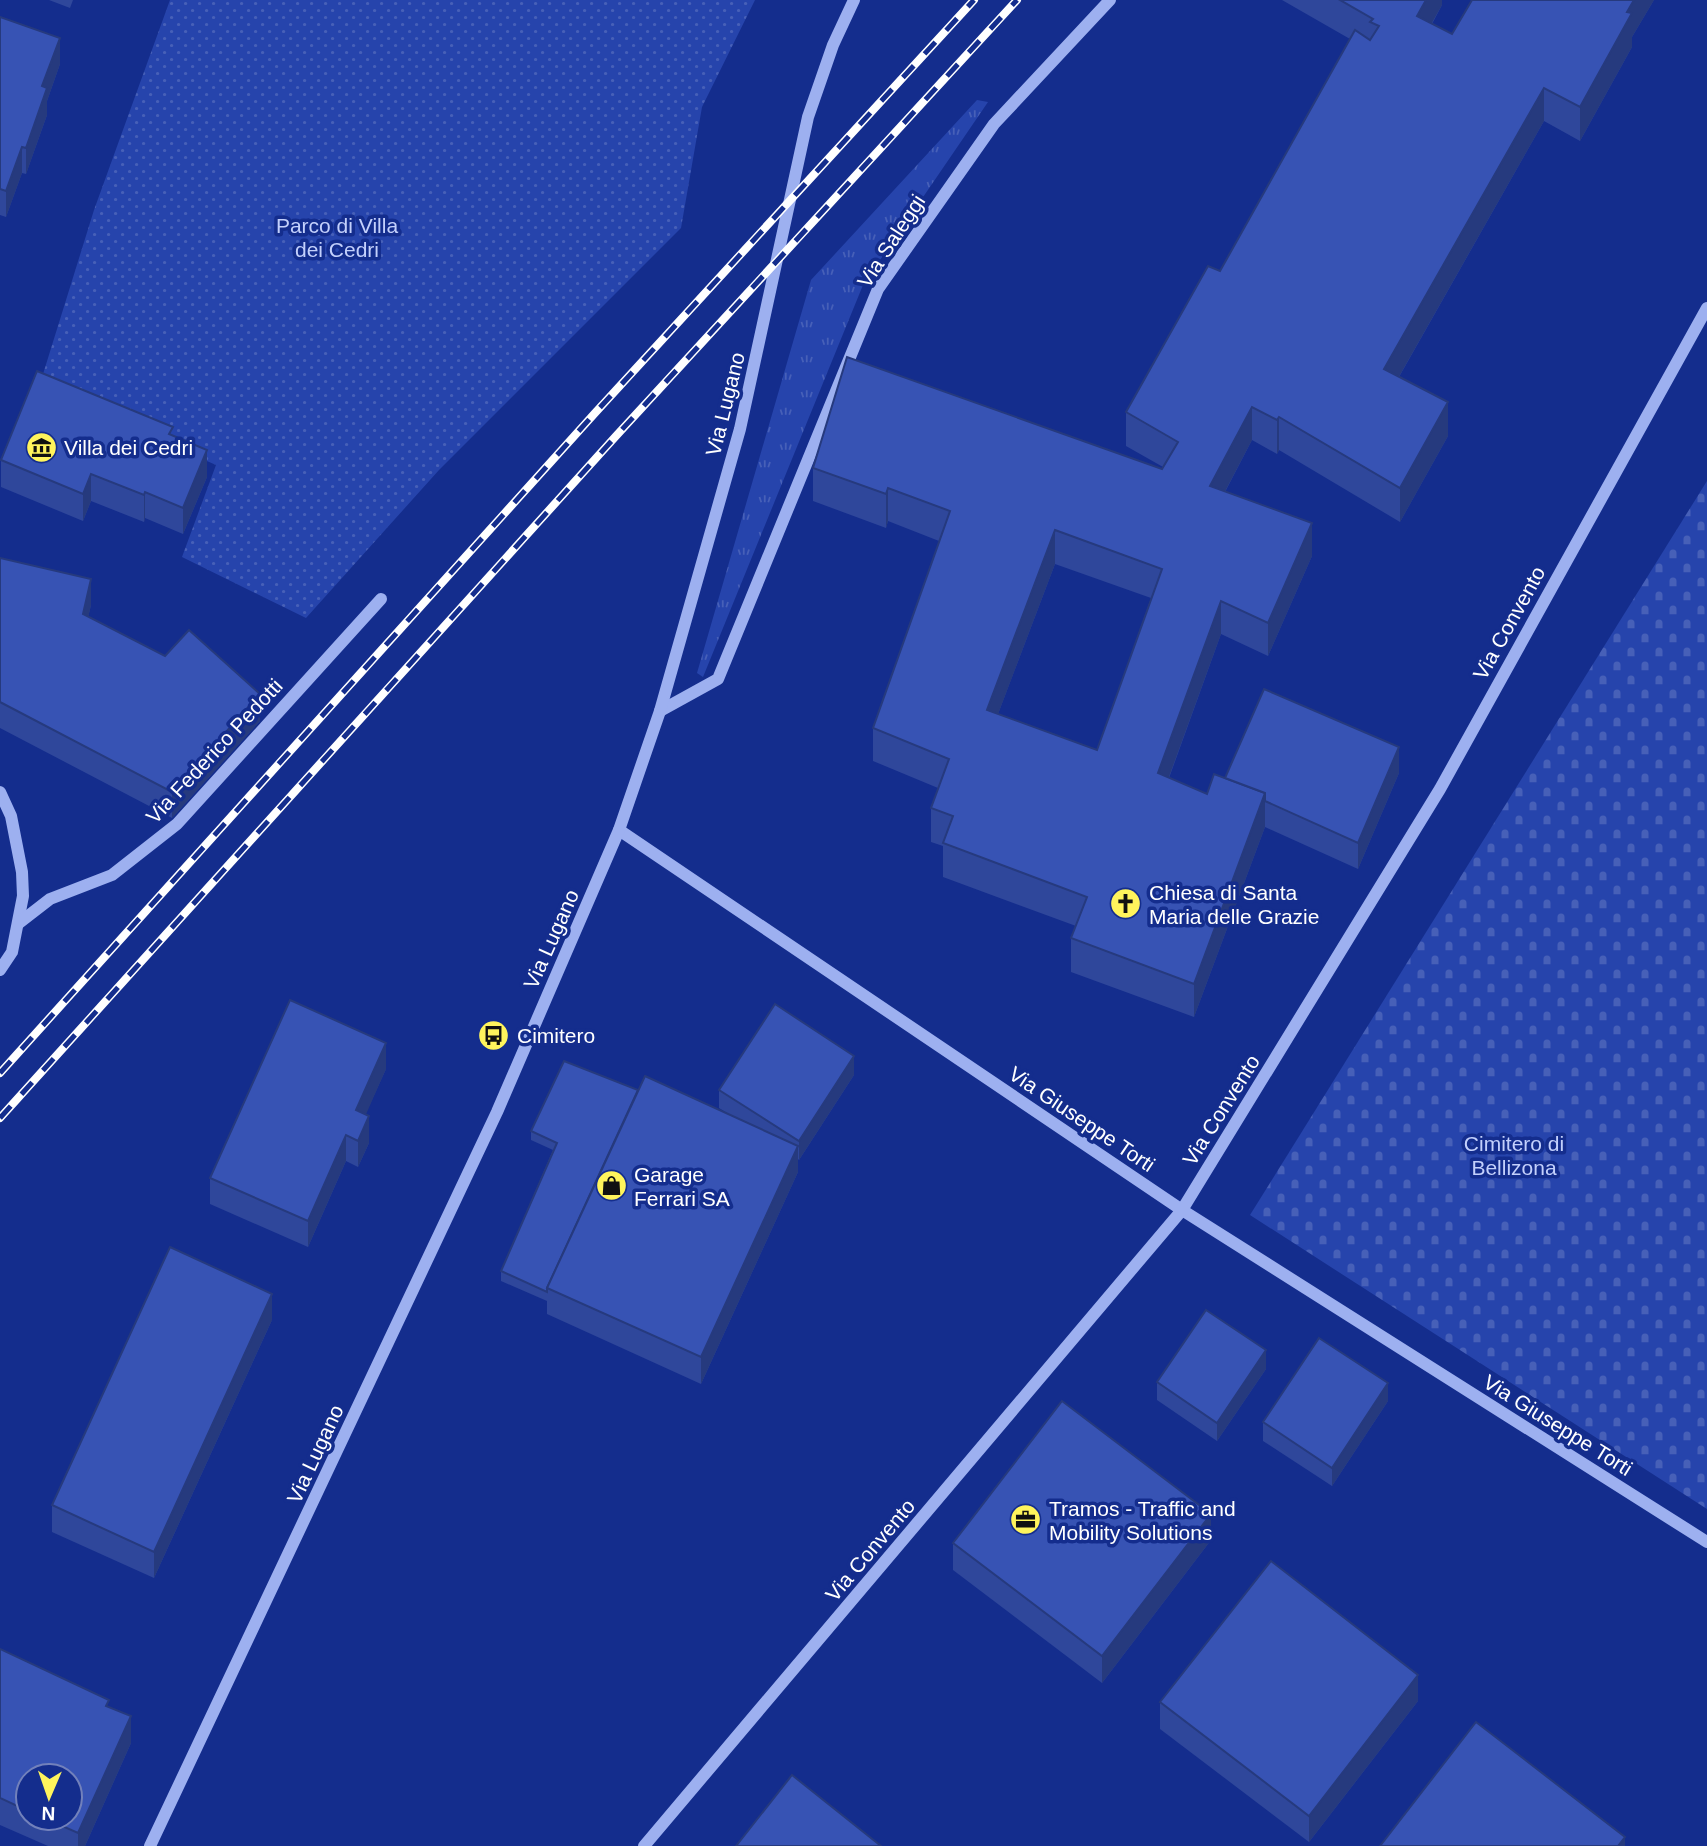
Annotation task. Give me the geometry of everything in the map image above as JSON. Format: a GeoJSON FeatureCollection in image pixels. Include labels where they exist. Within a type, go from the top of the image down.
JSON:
{"type":"FeatureCollection","features":[{"type":"Feature","properties":{"kind":"street","name":"Via Lugano"},"geometry":{"type":"LineString","coordinates":[[150,1846],[497,1112],[620,830],[660,711],[740,429],[808,117],[833,45],[854,0]]}},
{"type":"Feature","properties":{"kind":"street","name":"Via Saleggi"},"geometry":{"type":"LineString","coordinates":[[660,711],[718,679],[878,289],[994,124],[1110,0]]}},
{"type":"Feature","properties":{"kind":"street","name":"Via Convento"},"geometry":{"type":"LineString","coordinates":[[645,1846],[1182,1210],[1440,789],[1707,308]]}},
{"type":"Feature","properties":{"kind":"street","name":"Via Federico Pedotti"},"geometry":{"type":"LineString","coordinates":[[19,923],[50,899],[112,875],[177,824],[381,599]]}},
{"type":"Feature","properties":{"kind":"street"},"geometry":{"type":"LineString","coordinates":[[0,792],[11,816],[22,872],[23,896],[12,952],[0,970]]}},
{"type":"Feature","properties":{"kind":"street","name":"Via Giuseppe Torti"},"geometry":{"type":"LineString","coordinates":[[620,830],[1182,1210],[1707,1542]]}},
{"type":"Feature","properties":{"kind":"green space","name":"Parco di Villa dei Cedri"},"geometry":{"type":"Polygon","coordinates":[[[170,0],[755,0],[702,107],[681,228],[439,470],[306,618],[182,557],[216,465],[39,387],[94,210],[170,0]]]}},
{"type":"Feature","properties":{"kind":"green space"},"geometry":{"type":"Polygon","coordinates":[[[977,100],[988,102],[863,285],[703,677],[697,673],[811,280],[977,100]]]}},
{"type":"Feature","properties":{"kind":"green space","name":"Cimitero di Bellizona"},"geometry":{"type":"Polygon","coordinates":[[[1707,481],[1707,1509],[1250,1215],[1707,481]]]}},
{"type":"Feature","properties":{"kind":"building"},"geometry":{"type":"Polygon","coordinates":[[[1340,0],[1426,0],[1417,16],[1452,34],[1472,0],[1634,0],[1627,12],[1632,13],[1580,107],[1544,88],[1384,369],[1448,402],[1400,488],[1279,417],[1277,420],[1252,407],[1210,486],[1312,523],[1268,623],[1221,601],[1158,773],[1207,794],[1214,774],[1265,793],[1194,984],[1071,938],[1087,897],[943,843],[953,816],[931,808],[949,759],[873,728],[950,511],[888,488],[886,494],[813,468],[847,357],[1162,469],[1178,442],[1126,412],[1208,266],[1220,271],[1355,30],[1370,40],[1379,26],[1370,22],[1373,19],[1340,0]],[[1055,530],[987,710],[1097,750],[1162,569],[1055,530]]]}},
{"type":"Feature","properties":{"kind":"building"},"geometry":{"type":"Polygon","coordinates":[[[0,17],[60,38],[42,86],[47,88],[26,148],[22,147],[6,191],[0,189],[0,17]]]}},
{"type":"Feature","properties":{"kind":"building"},"geometry":{"type":"Polygon","coordinates":[[[37,371],[173,427],[169,434],[207,450],[183,508],[91,474],[83,494],[1,460],[37,371]]]}},
{"type":"Feature","properties":{"kind":"building"},"geometry":{"type":"Polygon","coordinates":[[[0,558],[91,579],[83,614],[165,656],[189,630],[260,694],[172,792],[0,702],[0,558]]]}},
{"type":"Feature","properties":{"kind":"building"},"geometry":{"type":"Polygon","coordinates":[[[1264,689],[1399,747],[1358,843],[1265,801],[1265,793],[1225,778],[1264,689]]]}},
{"type":"Feature","properties":{"kind":"building"},"geometry":{"type":"Polygon","coordinates":[[[290,1000],[386,1043],[356,1110],[369,1116],[358,1141],[346,1135],[308,1221],[210,1178],[290,1000]]]}},
{"type":"Feature","properties":{"kind":"building"},"geometry":{"type":"Polygon","coordinates":[[[775,1004],[854,1056],[799,1141],[719,1090],[775,1004]]]}},
{"type":"Feature","properties":{"kind":"building"},"geometry":{"type":"Polygon","coordinates":[[[564,1061],[638,1090],[547,1292],[501,1271],[557,1143],[531,1131],[564,1061]]]}},
{"type":"Feature","properties":{"kind":"building"},"geometry":{"type":"Polygon","coordinates":[[[645,1076],[798,1146],[701,1357],[547,1288],[645,1076]]]}},
{"type":"Feature","properties":{"kind":"building"},"geometry":{"type":"Polygon","coordinates":[[[170,1247],[272,1294],[154,1552],[52,1505],[170,1247]]]}},
{"type":"Feature","properties":{"kind":"building"},"geometry":{"type":"Polygon","coordinates":[[[1206,1310],[1266,1350],[1217,1423],[1157,1382],[1206,1310]]]}},
{"type":"Feature","properties":{"kind":"building"},"geometry":{"type":"Polygon","coordinates":[[[1319,1338],[1388,1383],[1332,1468],[1263,1422],[1319,1338]]]}},
{"type":"Feature","properties":{"kind":"building"},"geometry":{"type":"Polygon","coordinates":[[[1062,1401],[1211,1514],[1102,1656],[953,1543],[1062,1401]]]}},
{"type":"Feature","properties":{"kind":"building"},"geometry":{"type":"Polygon","coordinates":[[[1271,1561],[1418,1675],[1309,1816],[1160,1702],[1271,1561]]]}},
{"type":"Feature","properties":{"kind":"building"},"geometry":{"type":"Polygon","coordinates":[[[0,1649],[109,1700],[106,1706],[131,1716],[84,1820],[84,1762],[14,1762],[14,1804],[0,1798],[0,1649]]]}},
{"type":"Feature","properties":{"kind":"building"},"geometry":{"type":"Polygon","coordinates":[[[1476,1722],[1625,1837],[1618,1846],[1380,1846],[1476,1722]]]}},
{"type":"Feature","properties":{"kind":"building"},"geometry":{"type":"Polygon","coordinates":[[[792,1775],[881,1846],[736,1846],[792,1775]]]}},
{"type":"Feature","properties":{"kind":"railway"},"geometry":{"type":"LineString","coordinates":[[0,1073],[595,413],[974,0]]}},
{"type":"Feature","properties":{"kind":"railway"},"geometry":{"type":"LineString","coordinates":[[0,1118],[616,436],[1017,0]]}},
{"type":"Feature","properties":{"kind":"place","name":"Villa dei Cedri"},"geometry":{"type":"Point","coordinates":[41,447]}},
{"type":"Feature","properties":{"kind":"place","name":"Chiesa di Santa Maria delle Grazie"},"geometry":{"type":"Point","coordinates":[1126,904]}},
{"type":"Feature","properties":{"kind":"place","name":"Cimitero"},"geometry":{"type":"Point","coordinates":[494,1035]}},
{"type":"Feature","properties":{"kind":"place","name":"Garage Ferrari SA"},"geometry":{"type":"Point","coordinates":[611,1186]}},
{"type":"Feature","properties":{"kind":"place","name":"Tramos - Traffic and Mobility Solutions"},"geometry":{"type":"Point","coordinates":[1026,1520]}}]}
